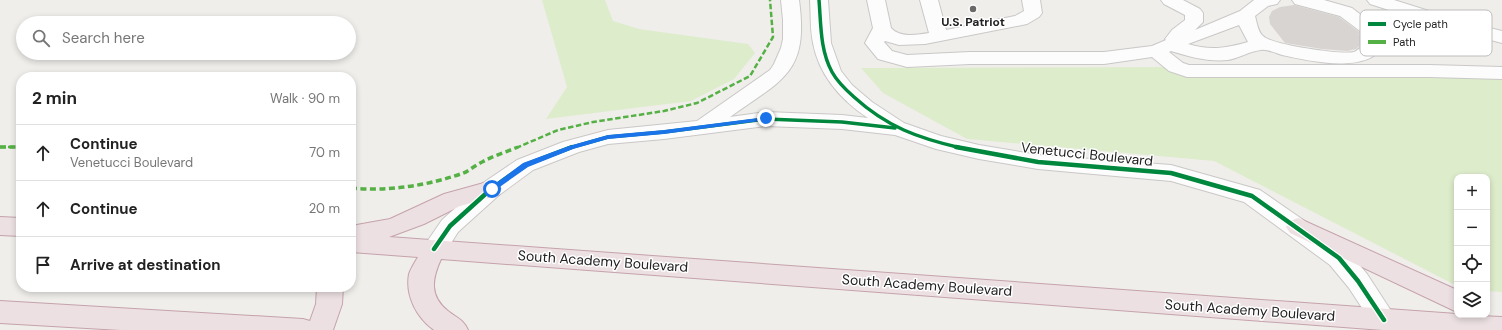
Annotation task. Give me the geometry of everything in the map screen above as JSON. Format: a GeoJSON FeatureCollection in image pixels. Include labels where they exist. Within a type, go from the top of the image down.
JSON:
{"type":"FeatureCollection","features":[{"type":"Feature","properties":{"kind":"highway"},"geometry":{"type":"LineString","coordinates":[[356,234],[393,227],[416,218],[452,200],[492,189]]}},
{"type":"Feature","properties":{"kind":"highway"},"geometry":{"type":"LineString","coordinates":[[0,226],[16,227]]}},
{"type":"Feature","properties":{"kind":"highway"},"geometry":{"type":"LineString","coordinates":[[1298,227],[1454,301]]}},
{"type":"Feature","properties":{"kind":"highway","name":"South Academy Boulevard"},"geometry":{"type":"LineString","coordinates":[[356,243],[1386,325],[1502,328]]}},
{"type":"Feature","properties":{"kind":"highway"},"geometry":{"type":"LineString","coordinates":[[434,249],[422,273],[421,290],[428,308],[439,319],[455,330]]}},
{"type":"Feature","properties":{"kind":"highway"},"geometry":{"type":"LineString","coordinates":[[320,330],[329,304],[330,292]]}},
{"type":"Feature","properties":{"kind":"highway"},"geometry":{"type":"LineString","coordinates":[[0,312],[303,330]]}},
{"type":"Feature","properties":{"kind":"highway"},"geometry":{"type":"LineString","coordinates":[[108,318],[136,330]]}},
{"type":"Feature","properties":{"kind":"highway"},"geometry":{"type":"LineString","coordinates":[[1490,318],[1502,325]]}},
{"type":"Feature","properties":{"kind":"street"},"geometry":{"type":"LineString","coordinates":[[703,127],[777,74],[786,64],[791,50],[792,13],[790,0]]}},
{"type":"Feature","properties":{"kind":"street","name":"Venetucci Boulevard"},"geometry":{"type":"LineString","coordinates":[[820,0],[822,43],[832,72],[846,90],[865,108],[897,128],[936,142],[987,154],[1038,162],[1171,173],[1252,196],[1298,227],[1339,258],[1358,281],[1386,325]]}},
{"type":"Feature","properties":{"kind":"street"},"geometry":{"type":"LineString","coordinates":[[876,0],[882,29],[891,38],[914,40],[939,37],[1020,20],[1033,13],[1031,0]]}},
{"type":"Feature","properties":{"kind":"street"},"geometry":{"type":"LineString","coordinates":[[929,0],[939,37]]}},
{"type":"Feature","properties":{"kind":"street"},"geometry":{"type":"LineString","coordinates":[[1163,48],[1194,22],[1194,13],[1170,0]]}},
{"type":"Feature","properties":{"kind":"street"},"geometry":{"type":"LineString","coordinates":[[882,29],[874,43],[885,55],[907,61],[970,58],[1104,58],[1163,48],[1246,16],[1262,2],[1271,0]]}},
{"type":"Feature","properties":{"kind":"street"},"geometry":{"type":"LineString","coordinates":[[1301,0],[1346,12],[1360,23]]}},
{"type":"Feature","properties":{"kind":"street"},"geometry":{"type":"LineString","coordinates":[[1376,0],[1408,10]]}},
{"type":"Feature","properties":{"kind":"street"},"geometry":{"type":"LineString","coordinates":[[1246,16],[1248,27],[1258,41],[1276,47],[1327,57],[1360,56]]}},
{"type":"Feature","properties":{"kind":"street"},"geometry":{"type":"LineString","coordinates":[[1492,34],[1502,37]]}},
{"type":"Feature","properties":{"kind":"street"},"geometry":{"type":"LineString","coordinates":[[1163,48],[1197,53],[1228,54],[1257,45],[1258,41]]}},
{"type":"Feature","properties":{"kind":"street"},"geometry":{"type":"LineString","coordinates":[[1163,48],[1176,67],[1187,71],[1429,71],[1467,74],[1502,74]]}},
{"type":"Feature","properties":{"kind":"street"},"geometry":{"type":"LineString","coordinates":[[434,249],[450,226],[492,189],[525,165],[571,147],[608,137],[703,127],[766,118],[842,122],[897,128]]}},
{"type":"Feature","properties":{"kind":"green space"},"geometry":{"type":"Polygon","coordinates":[[[542,0],[605,0],[613,21],[639,29],[748,44],[755,53],[734,79],[691,101],[546,119],[567,87],[542,0]]]}},
{"type":"Feature","properties":{"kind":"green space"},"geometry":{"type":"Polygon","coordinates":[[[1502,66],[1502,292],[1490,291],[1490,174],[1454,174],[1454,284],[1214,161],[967,139],[883,93],[861,68],[1502,66]]]}},
{"type":"Feature","properties":{"kind":"building"},"geometry":{"type":"Polygon","coordinates":[[[1294,5],[1339,17],[1359,32],[1360,46],[1356,49],[1347,51],[1322,49],[1285,43],[1270,24],[1269,17],[1272,11],[1280,7],[1294,5]]]}},
{"type":"Feature","properties":{"kind":"marked path"},"geometry":{"type":"LineString","coordinates":[[356,189],[369,190],[393,189],[447,178],[467,171],[482,162],[558,130],[593,122],[664,111],[697,103],[750,76],[773,37],[770,0]]}},
{"type":"Feature","properties":{"kind":"marked path"},"geometry":{"type":"LineString","coordinates":[[0,147],[16,147]]}},
{"type":"Feature","properties":{"kind":"cycle path"},"geometry":{"type":"LineString","coordinates":[[819,0],[822,43],[832,72],[845,89],[865,107],[897,128],[936,142],[979,152],[1038,162],[1171,173],[1252,196],[1339,258],[1358,281],[1384,320]]}},
{"type":"Feature","properties":{"kind":"cycle path"},"geometry":{"type":"LineString","coordinates":[[434,249],[450,226],[491,189],[525,165],[571,147],[608,137],[664,132],[766,119],[842,122],[895,128]]}},
{"type":"Feature","properties":{"kind":"place","name":"U.S. Patriot"},"geometry":{"type":"Point","coordinates":[973,9]}},
{"type":"Feature","properties":{"kind":"route"},"geometry":{"type":"LineString","coordinates":[[492,189],[525,165],[571,147],[608,137],[664,132],[766,118]]}}]}
